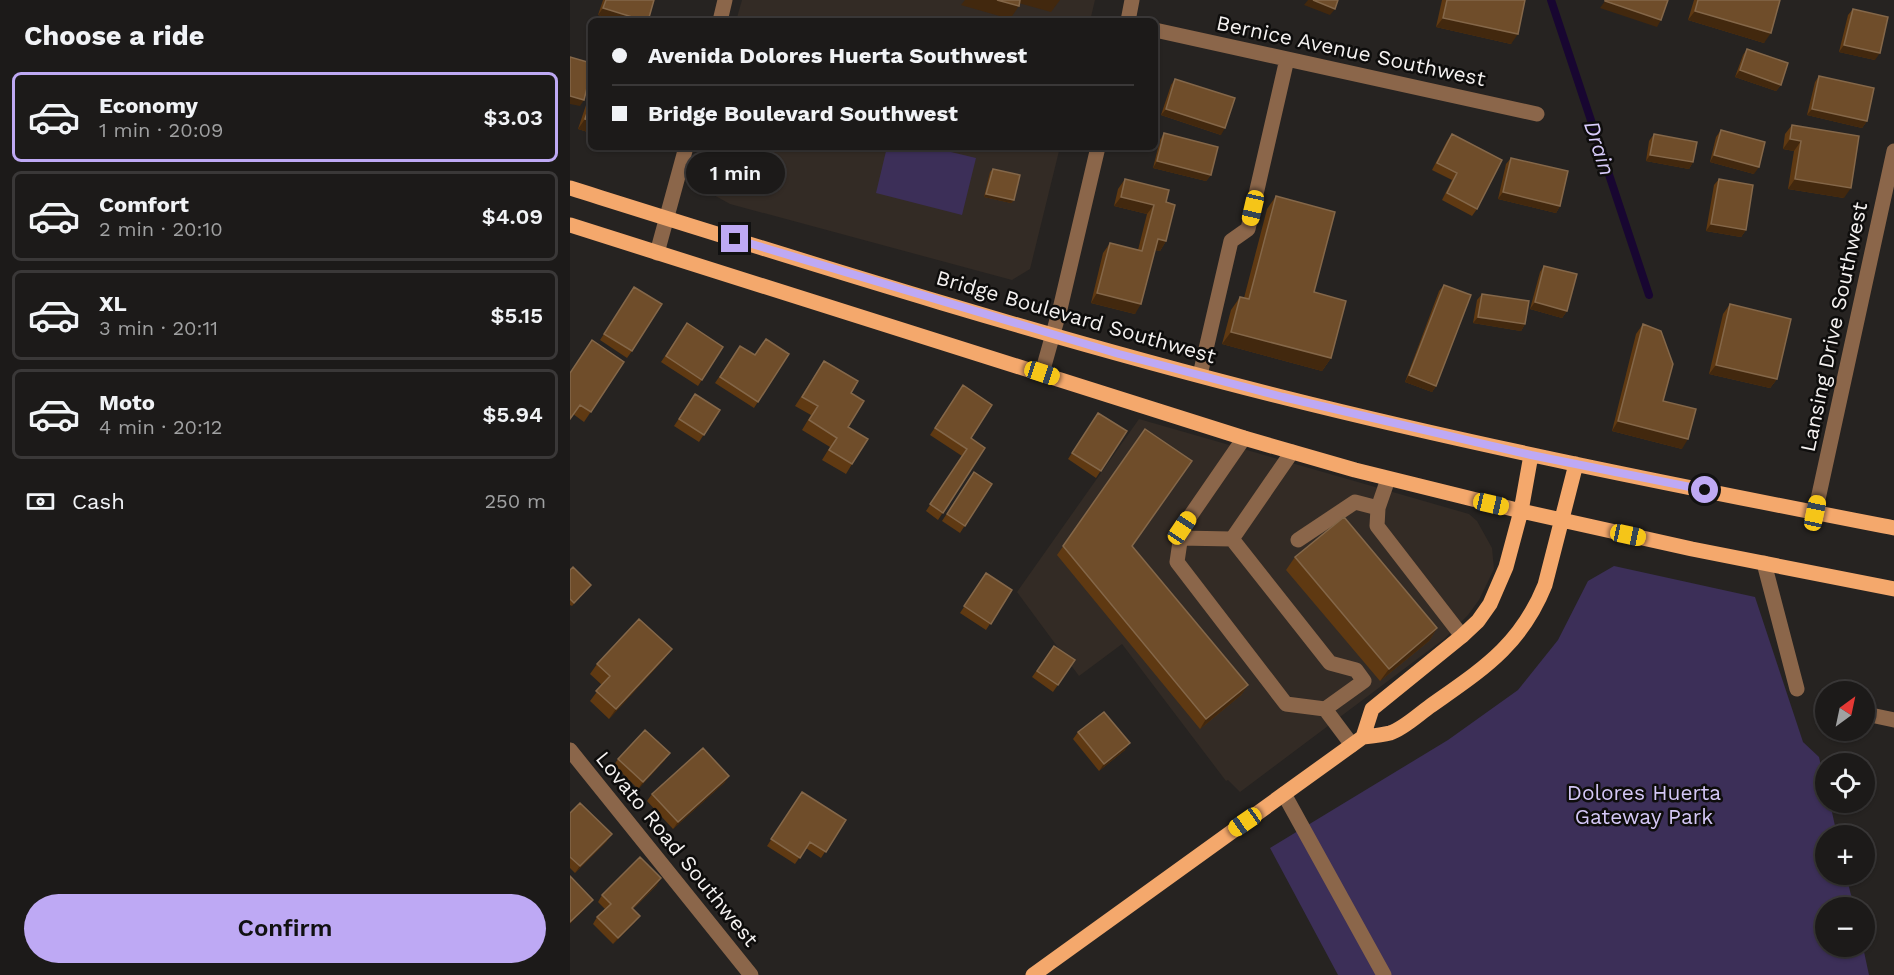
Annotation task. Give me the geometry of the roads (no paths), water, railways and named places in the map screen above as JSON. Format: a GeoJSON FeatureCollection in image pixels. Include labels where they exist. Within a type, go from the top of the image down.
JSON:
{"type":"FeatureCollection","features":[{"type":"Feature","properties":{"kind":"main road","name":"Bridge Boulevard Southwest"},"geometry":{"type":"LineString","coordinates":[[570,188],[1054,335],[1283,397],[1531,455],[1894,528]]}},
{"type":"Feature","properties":{"kind":"main road"},"geometry":{"type":"LineString","coordinates":[[570,225],[1244,438],[1388,479],[1562,520],[1894,589]]}},
{"type":"Feature","properties":{"kind":"main road"},"geometry":{"type":"LineString","coordinates":[[1357,741],[1371,709],[1462,636],[1478,621],[1490,604],[1506,567],[1521,511],[1531,455]]}},
{"type":"Feature","properties":{"kind":"main road"},"geometry":{"type":"LineString","coordinates":[[1033,975],[1357,741],[1393,732],[1504,651],[1523,627],[1539,601],[1551,566],[1576,464]]}},
{"type":"Feature","properties":{"kind":"street"},"geometry":{"type":"LineString","coordinates":[[721,18],[725,0]]}},
{"type":"Feature","properties":{"kind":"street"},"geometry":{"type":"LineString","coordinates":[[1129,18],[1132,0]]}},
{"type":"Feature","properties":{"kind":"street","name":"Bernice Avenue Southwest"},"geometry":{"type":"LineString","coordinates":[[1158,31],[1537,114]]}},
{"type":"Feature","properties":{"kind":"street"},"geometry":{"type":"LineString","coordinates":[[1200,375],[1231,241],[1248,229],[1287,58]]}},
{"type":"Feature","properties":{"kind":"street"},"geometry":{"type":"LineString","coordinates":[[657,253],[685,150]]}},
{"type":"Feature","properties":{"kind":"street"},"geometry":{"type":"LineString","coordinates":[[1042,373],[1054,335],[1097,150]]}},
{"type":"Feature","properties":{"kind":"street","name":"Lansing Drive Southwest"},"geometry":{"type":"LineString","coordinates":[[1815,513],[1894,151]]}},
{"type":"Feature","properties":{"kind":"street"},"geometry":{"type":"LineString","coordinates":[[1244,438],[1182,528],[1177,562],[1286,704],[1325,709],[1357,741]]}},
{"type":"Feature","properties":{"kind":"street"},"geometry":{"type":"LineString","coordinates":[[1232,539],[1292,452]]}},
{"type":"Feature","properties":{"kind":"street"},"geometry":{"type":"LineString","coordinates":[[1388,479],[1378,508],[1377,525],[1462,636]]}},
{"type":"Feature","properties":{"kind":"street"},"geometry":{"type":"LineString","coordinates":[[1298,540],[1355,502],[1378,508]]}},
{"type":"Feature","properties":{"kind":"street"},"geometry":{"type":"LineString","coordinates":[[1180,538],[1232,539]]}},
{"type":"Feature","properties":{"kind":"street"},"geometry":{"type":"LineString","coordinates":[[1232,539],[1330,663],[1356,670],[1364,681],[1325,709]]}},
{"type":"Feature","properties":{"kind":"street"},"geometry":{"type":"LineString","coordinates":[[1764,563],[1797,689]]}},
{"type":"Feature","properties":{"kind":"street"},"geometry":{"type":"LineString","coordinates":[[1875,716],[1894,720]]}},
{"type":"Feature","properties":{"kind":"street","name":"Lovato Road Southwest"},"geometry":{"type":"LineString","coordinates":[[570,750],[751,975]]}},
{"type":"Feature","properties":{"kind":"street"},"geometry":{"type":"LineString","coordinates":[[1284,794],[1384,975]]}},
{"type":"Feature","properties":{"kind":"waterway","name":"Drain"},"geometry":{"type":"LineString","coordinates":[[1551,0],[1649,295]]}},
{"type":"Feature","properties":{"kind":"park label","name":"Dolores Huerta Gateway Park"},"geometry":{"type":"Point","coordinates":[1644,805]}}]}
